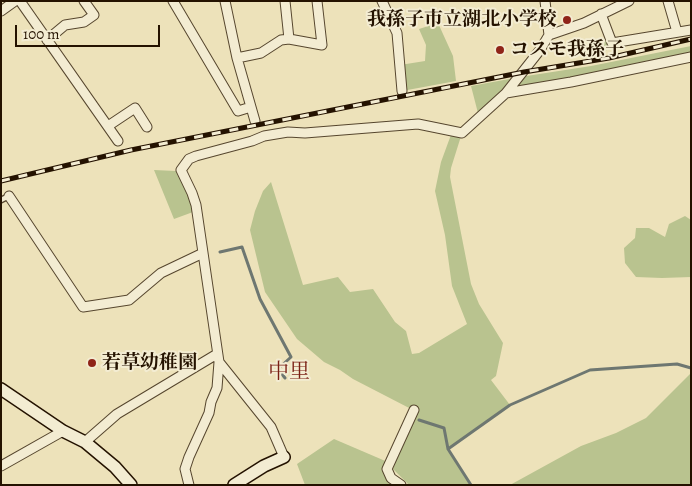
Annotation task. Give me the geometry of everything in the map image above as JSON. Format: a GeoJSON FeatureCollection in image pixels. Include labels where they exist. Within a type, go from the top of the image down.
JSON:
{"type":"FeatureCollection","features":[{"type":"Feature","properties":{"kind":"street"},"geometry":{"type":"LineString","coordinates":[[1,11],[16,1]]}},
{"type":"Feature","properties":{"kind":"street"},"geometry":{"type":"LineString","coordinates":[[20,1],[118,141]]}},
{"type":"Feature","properties":{"kind":"street"},"geometry":{"type":"LineString","coordinates":[[47,40],[65,25],[84,22],[94,15],[84,1]]}},
{"type":"Feature","properties":{"kind":"street"},"geometry":{"type":"LineString","coordinates":[[172,1],[238,111],[251,107]]}},
{"type":"Feature","properties":{"kind":"street"},"geometry":{"type":"LineString","coordinates":[[225,1],[237,58],[255,121]]}},
{"type":"Feature","properties":{"kind":"street"},"geometry":{"type":"LineString","coordinates":[[285,1],[289,39]]}},
{"type":"Feature","properties":{"kind":"street"},"geometry":{"type":"LineString","coordinates":[[237,58],[262,53],[281,40],[289,39],[322,45],[317,1]]}},
{"type":"Feature","properties":{"kind":"street"},"geometry":{"type":"LineString","coordinates":[[383,1],[397,33],[402,91]]}},
{"type":"Feature","properties":{"kind":"street"},"geometry":{"type":"LineString","coordinates":[[189,485],[185,469],[188,457],[199,439],[217,388],[218,358],[196,205],[181,170],[188,159],[264,136],[288,132],[305,133],[418,124],[462,132],[506,93],[540,50],[549,35],[546,1]]}},
{"type":"Feature","properties":{"kind":"street"},"geometry":{"type":"LineString","coordinates":[[549,35],[584,23],[629,1]]}},
{"type":"Feature","properties":{"kind":"street"},"geometry":{"type":"LineString","coordinates":[[668,1],[677,32]]}},
{"type":"Feature","properties":{"kind":"street"},"geometry":{"type":"LineString","coordinates":[[601,14],[612,43],[691,30]]}},
{"type":"Feature","properties":{"kind":"street"},"geometry":{"type":"LineString","coordinates":[[506,93],[571,82],[691,57]]}},
{"type":"Feature","properties":{"kind":"street"},"geometry":{"type":"LineString","coordinates":[[108,126],[135,108],[147,127]]}},
{"type":"Feature","properties":{"kind":"street"},"geometry":{"type":"LineString","coordinates":[[5,198],[83,307],[129,300],[161,273],[203,253]]}},
{"type":"Feature","properties":{"kind":"street"},"geometry":{"type":"LineString","coordinates":[[85,442],[117,414],[218,358]]}},
{"type":"Feature","properties":{"kind":"street"},"geometry":{"type":"LineString","coordinates":[[218,358],[270,427],[284,457],[254,472],[234,485]]}},
{"type":"Feature","properties":{"kind":"street"},"geometry":{"type":"LineString","coordinates":[[4,394],[85,442],[102,455],[125,483]]}},
{"type":"Feature","properties":{"kind":"street"},"geometry":{"type":"LineString","coordinates":[[400,485],[391,478],[387,469],[414,410]]}},
{"type":"Feature","properties":{"kind":"street"},"geometry":{"type":"LineString","coordinates":[[1,466],[63,430]]}},
{"type":"Feature","properties":{"kind":"green space"},"geometry":{"type":"Polygon","coordinates":[[[438,23],[453,56],[456,81],[402,91],[400,65],[425,61],[426,45],[419,29],[438,23]]]}},
{"type":"Feature","properties":{"kind":"green space"},"geometry":{"type":"Polygon","coordinates":[[[606,41],[610,49],[586,57],[583,49],[606,41]]]}},
{"type":"Feature","properties":{"kind":"green space"},"geometry":{"type":"Polygon","coordinates":[[[691,46],[691,57],[506,93],[479,117],[471,86],[591,66],[691,46]]]}},
{"type":"Feature","properties":{"kind":"green space"},"geometry":{"type":"Polygon","coordinates":[[[452,132],[462,133],[450,177],[471,284],[479,304],[503,343],[496,376],[491,380],[510,405],[448,449],[471,485],[409,485],[393,469],[413,410],[324,362],[297,339],[265,292],[250,230],[263,191],[271,182],[303,285],[338,277],[350,292],[373,289],[395,322],[406,331],[412,354],[419,353],[467,324],[452,286],[445,235],[435,191],[441,162],[452,132]]]}},
{"type":"Feature","properties":{"kind":"green space"},"geometry":{"type":"Polygon","coordinates":[[[154,170],[176,171],[188,194],[193,212],[174,219],[154,170]]]}},
{"type":"Feature","properties":{"kind":"green space"},"geometry":{"type":"Polygon","coordinates":[[[685,216],[691,220],[691,277],[636,277],[625,263],[624,248],[635,238],[636,228],[649,228],[665,237],[669,224],[685,216]]]}},
{"type":"Feature","properties":{"kind":"green space"},"geometry":{"type":"Polygon","coordinates":[[[691,373],[691,485],[510,485],[581,446],[616,433],[646,418],[691,373]]]}},
{"type":"Feature","properties":{"kind":"green space"},"geometry":{"type":"Polygon","coordinates":[[[334,439],[390,463],[387,469],[401,485],[305,485],[297,464],[334,439]]]}},
{"type":"Feature","properties":{"kind":"waterway"},"geometry":{"type":"LineString","coordinates":[[220,252],[242,247],[260,299],[291,357],[278,369],[285,378]]}},
{"type":"Feature","properties":{"kind":"waterway"},"geometry":{"type":"LineString","coordinates":[[448,449],[510,405],[590,370],[677,364],[691,368]]}},
{"type":"Feature","properties":{"kind":"waterway"},"geometry":{"type":"LineString","coordinates":[[419,420],[444,428],[448,449],[471,485]]}},
{"type":"Feature","properties":{"kind":"railway"},"geometry":{"type":"LineString","coordinates":[[1,181],[131,150],[524,72],[609,58],[691,39]]}},
{"type":"Feature","properties":{"kind":"place","name":"我孫子市立湖北小学校"},"geometry":{"type":"Point","coordinates":[567,20]}},
{"type":"Feature","properties":{"kind":"place","name":"コスモ我孫子"},"geometry":{"type":"Point","coordinates":[500,50]}},
{"type":"Feature","properties":{"kind":"place","name":"若草幼稚園"},"geometry":{"type":"Point","coordinates":[92,363]}},
{"type":"Feature","properties":{"kind":"district","name":"中里"},"geometry":{"type":"Point","coordinates":[289,373]}}]}
